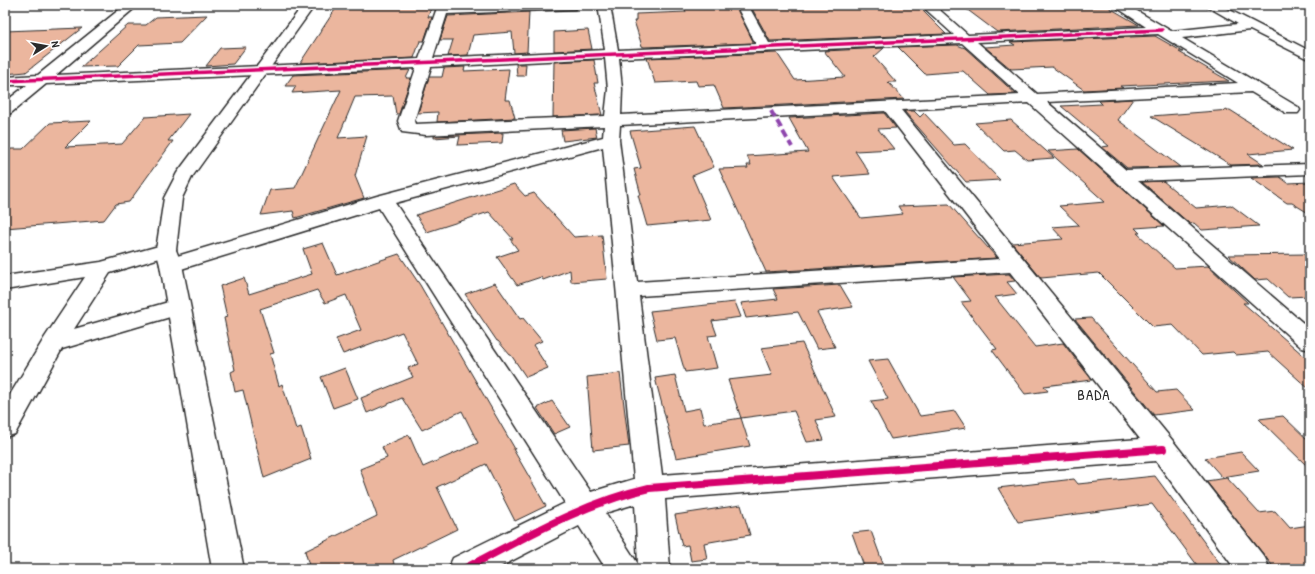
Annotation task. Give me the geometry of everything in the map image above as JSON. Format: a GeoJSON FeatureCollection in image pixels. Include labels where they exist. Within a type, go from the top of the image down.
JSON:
{"type":"FeatureCollection","features":[{"type":"Feature","properties":{"kind":"street"},"geometry":{"type":"LineString","coordinates":[[5,110],[44,80],[132,5]]}},
{"type":"Feature","properties":{"kind":"street"},"geometry":{"type":"LineString","coordinates":[[228,569],[169,258],[174,198],[183,177],[309,5]]}},
{"type":"Feature","properties":{"kind":"street"},"geometry":{"type":"LineString","coordinates":[[576,5],[443,8],[406,121],[408,129],[612,130],[889,105],[1254,87]]}},
{"type":"Feature","properties":{"kind":"street"},"geometry":{"type":"LineString","coordinates":[[604,5],[612,54],[615,90],[612,130],[649,488],[654,569]]}},
{"type":"Feature","properties":{"kind":"street"},"geometry":{"type":"LineString","coordinates":[[742,5],[766,48]]}},
{"type":"Feature","properties":{"kind":"street"},"geometry":{"type":"LineString","coordinates":[[927,5],[1310,342]]}},
{"type":"Feature","properties":{"kind":"street"},"geometry":{"type":"LineString","coordinates":[[1119,5],[1292,110]]}},
{"type":"Feature","properties":{"kind":"street"},"geometry":{"type":"LineString","coordinates":[[1211,5],[1310,56]]}},
{"type":"Feature","properties":{"kind":"street"},"geometry":{"type":"LineString","coordinates":[[5,81],[261,72],[612,54],[967,39],[1166,33],[1252,26]]}},
{"type":"Feature","properties":{"kind":"street"},"geometry":{"type":"LineString","coordinates":[[889,105],[1163,449],[1254,569]]}},
{"type":"Feature","properties":{"kind":"street"},"geometry":{"type":"LineString","coordinates":[[5,283],[169,258],[384,200],[612,130]]}},
{"type":"Feature","properties":{"kind":"street"},"geometry":{"type":"LineString","coordinates":[[1122,176],[1310,169]]}},
{"type":"Feature","properties":{"kind":"street"},"geometry":{"type":"LineString","coordinates":[[384,200],[624,569]]}},
{"type":"Feature","properties":{"kind":"street"},"geometry":{"type":"LineString","coordinates":[[629,290],[1016,265]]}},
{"type":"Feature","properties":{"kind":"street"},"geometry":{"type":"LineString","coordinates":[[5,426],[53,343],[102,268]]}},
{"type":"Feature","properties":{"kind":"street"},"geometry":{"type":"LineString","coordinates":[[53,343],[179,308]]}},
{"type":"Feature","properties":{"kind":"street"},"geometry":{"type":"LineString","coordinates":[[464,569],[584,508],[618,495],[649,488],[1163,449]]}},
{"type":"Feature","properties":{"kind":"building"},"geometry":{"type":"Polygon","coordinates":[[[338,5],[432,5],[428,17],[432,17],[424,41],[420,41],[414,58],[300,63],[338,5]]]}},
{"type":"Feature","properties":{"kind":"building"},"geometry":{"type":"Polygon","coordinates":[[[683,5],[735,5],[754,43],[642,46],[634,21],[636,21],[636,14],[686,12],[683,5]]]}},
{"type":"Feature","properties":{"kind":"building"},"geometry":{"type":"Polygon","coordinates":[[[750,5],[917,5],[946,34],[770,41],[750,5]]]}},
{"type":"Feature","properties":{"kind":"building"},"geometry":{"type":"Polygon","coordinates":[[[961,5],[1075,5],[1079,8],[1108,7],[1139,25],[997,32],[961,5]]]}},
{"type":"Feature","properties":{"kind":"building"},"geometry":{"type":"Polygon","coordinates":[[[529,12],[527,52],[514,53],[512,32],[473,35],[468,55],[448,56],[453,40],[440,40],[448,16],[529,12]]]}},
{"type":"Feature","properties":{"kind":"building"},"geometry":{"type":"Polygon","coordinates":[[[207,15],[180,43],[139,45],[118,66],[81,67],[128,25],[146,25],[156,17],[207,15]]]}},
{"type":"Feature","properties":{"kind":"building"},"geometry":{"type":"Polygon","coordinates":[[[82,28],[26,72],[5,74],[5,31],[82,28]]]}},
{"type":"Feature","properties":{"kind":"building"},"geometry":{"type":"Polygon","coordinates":[[[588,30],[592,49],[554,51],[554,32],[588,30]]]}},
{"type":"Feature","properties":{"kind":"building"},"geometry":{"type":"Polygon","coordinates":[[[1155,36],[1183,52],[1179,52],[1229,81],[1120,86],[1123,88],[1084,90],[1052,67],[1011,69],[985,47],[1015,45],[1010,42],[1155,36]]]}},
{"type":"Feature","properties":{"kind":"building"},"geometry":{"type":"Polygon","coordinates":[[[957,45],[965,48],[1016,94],[990,95],[963,71],[925,74],[898,47],[957,45]]]}},
{"type":"Feature","properties":{"kind":"building"},"geometry":{"type":"Polygon","coordinates":[[[246,47],[233,64],[206,66],[220,48],[246,47]]]}},
{"type":"Feature","properties":{"kind":"building"},"geometry":{"type":"Polygon","coordinates":[[[884,48],[874,57],[896,82],[888,82],[904,99],[724,108],[714,85],[698,86],[696,81],[655,83],[647,58],[777,53],[795,80],[845,77],[824,51],[884,48]]]}},
{"type":"Feature","properties":{"kind":"building"},"geometry":{"type":"Polygon","coordinates":[[[594,60],[598,83],[594,83],[602,115],[553,117],[554,62],[594,60]]]}},
{"type":"Feature","properties":{"kind":"building"},"geometry":{"type":"Polygon","coordinates":[[[516,64],[526,64],[525,76],[517,76],[516,64]]]}},
{"type":"Feature","properties":{"kind":"building"},"geometry":{"type":"Polygon","coordinates":[[[465,67],[464,71],[509,69],[505,100],[510,100],[515,118],[437,122],[438,112],[418,113],[429,77],[442,77],[444,68],[465,67]]]}},
{"type":"Feature","properties":{"kind":"building"},"geometry":{"type":"Polygon","coordinates":[[[410,70],[406,78],[411,78],[399,114],[396,114],[393,96],[355,97],[338,138],[367,136],[355,176],[364,198],[295,218],[293,211],[261,215],[270,190],[295,188],[341,90],[292,93],[296,86],[285,86],[293,75],[410,70]]]}},
{"type":"Feature","properties":{"kind":"building"},"geometry":{"type":"Polygon","coordinates":[[[1133,99],[1118,120],[1180,167],[1127,168],[1102,147],[1109,146],[1061,106],[1102,104],[1099,101],[1133,99]]]}},
{"type":"Feature","properties":{"kind":"building"},"geometry":{"type":"Polygon","coordinates":[[[1230,110],[1293,150],[1248,154],[1263,164],[1231,165],[1151,116],[1230,110]]]}},
{"type":"Feature","properties":{"kind":"building"},"geometry":{"type":"Polygon","coordinates":[[[904,111],[914,111],[920,117],[924,113],[954,145],[965,144],[1000,180],[966,182],[904,111]]]}},
{"type":"Feature","properties":{"kind":"building"},"geometry":{"type":"Polygon","coordinates":[[[884,113],[896,128],[878,129],[894,149],[855,151],[870,174],[833,177],[861,218],[903,214],[898,206],[949,204],[997,258],[766,272],[719,169],[748,168],[747,165],[751,165],[747,156],[808,152],[789,118],[884,113]]]}},
{"type":"Feature","properties":{"kind":"building"},"geometry":{"type":"Polygon","coordinates":[[[189,114],[168,141],[173,141],[129,202],[116,204],[104,220],[5,228],[5,155],[11,149],[23,149],[50,123],[91,121],[65,147],[122,144],[145,117],[189,114]]]}},
{"type":"Feature","properties":{"kind":"building"},"geometry":{"type":"Polygon","coordinates":[[[1011,120],[1054,158],[1027,160],[1015,150],[1004,151],[975,123],[1011,120]]]}},
{"type":"Feature","properties":{"kind":"building"},"geometry":{"type":"Polygon","coordinates":[[[695,126],[714,167],[692,176],[711,220],[647,226],[638,195],[641,195],[634,169],[641,168],[630,131],[695,126]]]}},
{"type":"Feature","properties":{"kind":"building"},"geometry":{"type":"Polygon","coordinates":[[[595,128],[597,137],[563,141],[561,130],[595,128]]]}},
{"type":"Feature","properties":{"kind":"building"},"geometry":{"type":"Polygon","coordinates":[[[503,133],[502,143],[458,145],[460,136],[434,138],[434,136],[503,133]]]}},
{"type":"Feature","properties":{"kind":"building"},"geometry":{"type":"Polygon","coordinates":[[[1078,149],[1164,226],[1135,228],[1140,233],[1137,233],[1175,268],[1208,266],[1248,303],[1243,303],[1310,361],[1310,390],[1268,352],[1236,355],[1233,352],[1202,355],[1173,325],[1153,327],[1099,273],[1041,278],[1012,243],[1063,239],[1052,227],[1079,225],[1059,206],[1105,202],[1048,151],[1078,149]]]}},
{"type":"Feature","properties":{"kind":"building"},"geometry":{"type":"Polygon","coordinates":[[[1280,177],[1288,183],[1310,182],[1310,214],[1292,203],[1287,203],[1251,178],[1280,177]]]}},
{"type":"Feature","properties":{"kind":"building"},"geometry":{"type":"Polygon","coordinates":[[[1163,181],[1196,208],[1231,205],[1259,226],[1202,230],[1194,223],[1190,224],[1142,182],[1163,181]]]}},
{"type":"Feature","properties":{"kind":"building"},"geometry":{"type":"Polygon","coordinates":[[[514,184],[525,196],[534,193],[574,237],[602,235],[607,279],[571,282],[570,270],[543,280],[541,277],[517,285],[497,257],[518,250],[510,239],[513,239],[489,212],[427,232],[416,215],[514,184]]]}},
{"type":"Feature","properties":{"kind":"building"},"geometry":{"type":"Polygon","coordinates":[[[323,243],[337,275],[399,254],[420,285],[515,449],[513,449],[546,506],[515,521],[486,464],[437,487],[457,529],[393,560],[394,564],[383,569],[310,569],[305,551],[377,516],[360,469],[387,458],[382,447],[409,435],[423,467],[478,443],[462,411],[422,430],[402,398],[367,413],[361,398],[413,377],[408,368],[418,364],[402,332],[343,354],[336,339],[361,330],[346,295],[325,303],[317,290],[260,309],[274,353],[270,354],[279,386],[282,384],[296,429],[301,427],[311,459],[264,478],[243,390],[235,392],[231,372],[235,370],[224,318],[227,317],[220,286],[244,278],[249,294],[312,274],[303,249],[323,243]]]}},
{"type":"Feature","properties":{"kind":"building"},"geometry":{"type":"Polygon","coordinates":[[[1310,254],[1310,296],[1288,297],[1268,279],[1255,280],[1228,255],[1310,254]]]}},
{"type":"Feature","properties":{"kind":"building"},"geometry":{"type":"Polygon","coordinates":[[[1009,274],[1015,281],[1007,282],[1017,294],[995,297],[1035,347],[1063,343],[1092,380],[1044,386],[1048,391],[1025,394],[992,350],[997,349],[961,302],[971,301],[953,277],[1009,274]]]}},
{"type":"Feature","properties":{"kind":"building"},"geometry":{"type":"Polygon","coordinates":[[[495,283],[520,319],[523,318],[542,341],[533,345],[548,368],[526,377],[511,355],[497,341],[465,294],[495,283]]]}},
{"type":"Feature","properties":{"kind":"building"},"geometry":{"type":"Polygon","coordinates":[[[840,285],[853,307],[817,312],[835,347],[817,349],[798,312],[746,318],[741,303],[778,299],[773,289],[840,285]]]}},
{"type":"Feature","properties":{"kind":"building"},"geometry":{"type":"Polygon","coordinates":[[[735,302],[741,317],[712,321],[717,335],[708,336],[717,368],[685,372],[675,338],[657,340],[650,311],[735,302]]]}},
{"type":"Feature","properties":{"kind":"building"},"geometry":{"type":"Polygon","coordinates":[[[1091,318],[1157,392],[1176,390],[1195,410],[1154,415],[1075,319],[1091,318]]]}},
{"type":"Feature","properties":{"kind":"building"},"geometry":{"type":"Polygon","coordinates":[[[802,343],[836,417],[816,420],[824,440],[807,442],[794,411],[741,418],[728,380],[772,375],[761,348],[802,343]]]}},
{"type":"Feature","properties":{"kind":"building"},"geometry":{"type":"Polygon","coordinates":[[[888,359],[920,416],[955,411],[966,428],[891,439],[871,401],[888,399],[868,361],[888,359]]]}},
{"type":"Feature","properties":{"kind":"building"},"geometry":{"type":"Polygon","coordinates":[[[345,368],[358,399],[333,408],[321,377],[345,368]]]}},
{"type":"Feature","properties":{"kind":"building"},"geometry":{"type":"Polygon","coordinates":[[[620,373],[629,446],[593,450],[587,377],[620,373]]]}},
{"type":"Feature","properties":{"kind":"building"},"geometry":{"type":"Polygon","coordinates":[[[675,375],[684,411],[700,408],[704,424],[741,418],[750,446],[676,458],[655,378],[675,375]]]}},
{"type":"Feature","properties":{"kind":"building"},"geometry":{"type":"Polygon","coordinates":[[[552,401],[570,427],[554,434],[537,408],[552,401]]]}},
{"type":"Feature","properties":{"kind":"building"},"geometry":{"type":"Polygon","coordinates":[[[1283,416],[1310,442],[1310,469],[1259,419],[1283,416]]]}},
{"type":"Feature","properties":{"kind":"building"},"geometry":{"type":"Polygon","coordinates":[[[1241,452],[1259,471],[1222,477],[1205,458],[1241,452]]]}},
{"type":"Feature","properties":{"kind":"building"},"geometry":{"type":"Polygon","coordinates":[[[1155,476],[1224,569],[1200,569],[1152,504],[1018,522],[998,488],[1074,479],[1078,484],[1155,476]]]}},
{"type":"Feature","properties":{"kind":"building"},"geometry":{"type":"Polygon","coordinates":[[[1227,478],[1259,513],[1275,511],[1290,528],[1310,525],[1310,569],[1275,569],[1206,481],[1227,478]]]}},
{"type":"Feature","properties":{"kind":"building"},"geometry":{"type":"Polygon","coordinates":[[[741,505],[750,535],[704,543],[707,559],[691,561],[688,545],[682,546],[675,515],[741,505]]]}},
{"type":"Feature","properties":{"kind":"building"},"geometry":{"type":"Polygon","coordinates":[[[871,531],[885,569],[865,569],[852,533],[871,531]]]}},
{"type":"Feature","properties":{"kind":"marked path"},"geometry":{"type":"LineString","coordinates":[[771,111],[792,147]]}},
{"type":"Feature","properties":{"kind":"cycle path"},"geometry":{"type":"LineString","coordinates":[[5,81],[261,71],[1162,30]]}},
{"type":"Feature","properties":{"kind":"cycle path"},"geometry":{"type":"LineString","coordinates":[[464,569],[584,508],[619,495],[649,488],[1163,449]]}},
{"type":"Feature","properties":{"kind":"district","name":"BADA"},"geometry":{"type":"Point","coordinates":[1094,395]}}]}
